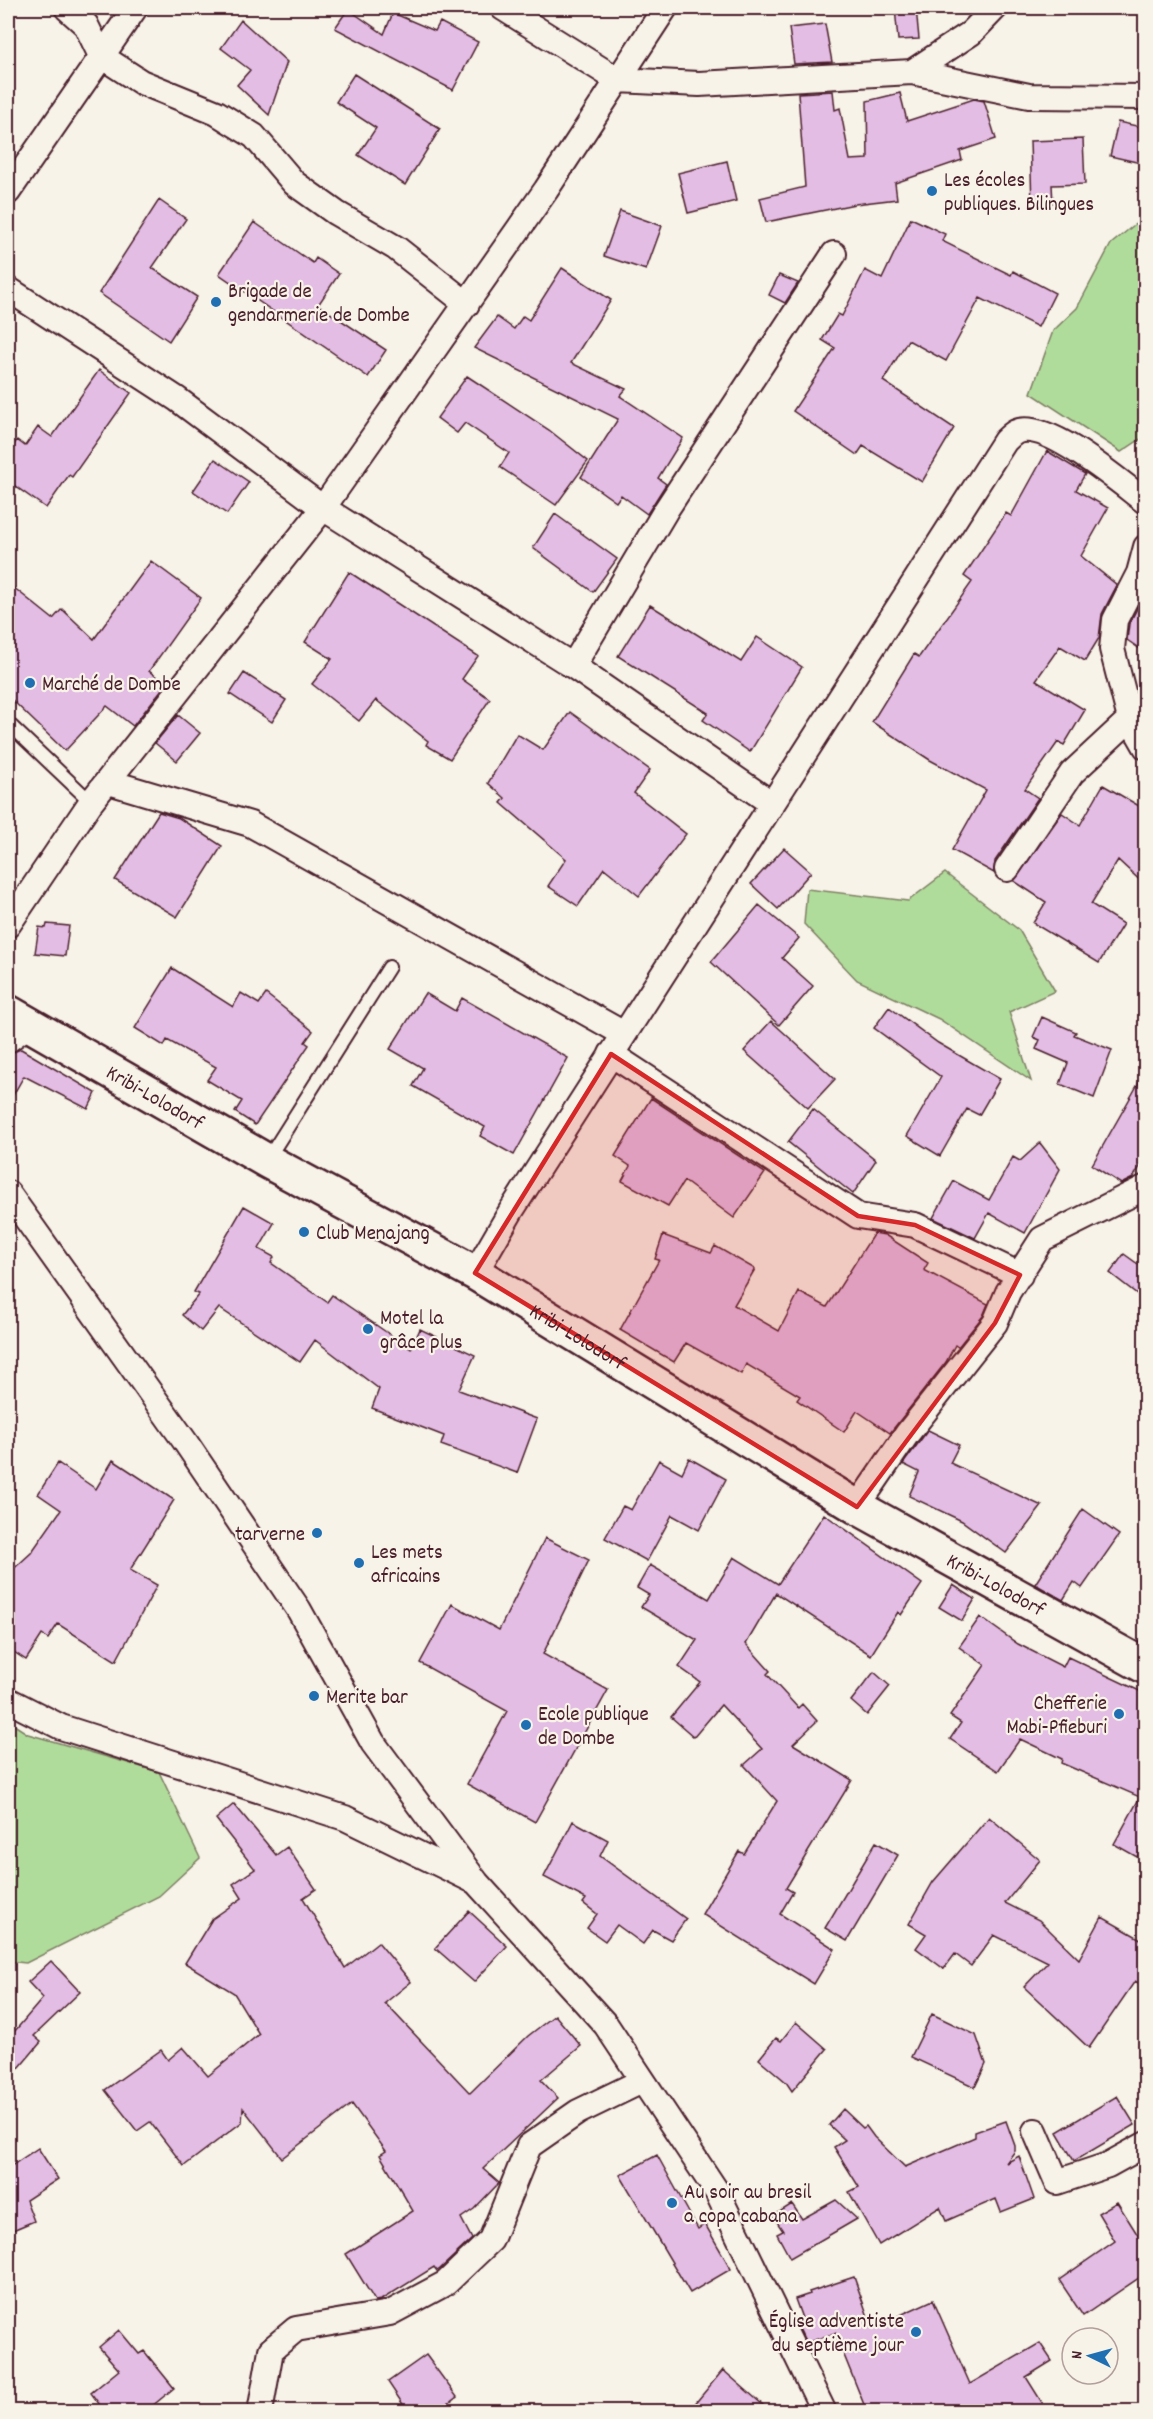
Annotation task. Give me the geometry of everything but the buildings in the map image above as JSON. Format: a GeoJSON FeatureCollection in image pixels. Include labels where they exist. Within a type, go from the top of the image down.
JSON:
{"type":"FeatureCollection","features":[{"type":"Feature","properties":{"kind":"main road","name":"Kribi-Lolodorf"},"geometry":{"type":"LineString","coordinates":[[15,1025],[475,1273],[857,1507],[1146,1667]]}},
{"type":"Feature","properties":{"kind":"street"},"geometry":{"type":"LineString","coordinates":[[67,8],[86,25],[96,40],[101,56],[141,82],[217,113],[254,136],[294,183],[336,213],[396,248],[467,304]]}},
{"type":"Feature","properties":{"kind":"street"},"geometry":{"type":"LineString","coordinates":[[8,192],[135,8]]}},
{"type":"Feature","properties":{"kind":"street"},"geometry":{"type":"LineString","coordinates":[[503,8],[618,80],[699,84],[912,72],[1029,96],[1146,97]]}},
{"type":"Feature","properties":{"kind":"street"},"geometry":{"type":"LineString","coordinates":[[8,925],[92,802],[323,508],[467,304],[665,8]]}},
{"type":"Feature","properties":{"kind":"street"},"geometry":{"type":"LineString","coordinates":[[912,72],[971,33],[995,8]]}},
{"type":"Feature","properties":{"kind":"street"},"geometry":{"type":"LineString","coordinates":[[573,666],[666,510],[834,255]]}},
{"type":"Feature","properties":{"kind":"street"},"geometry":{"type":"LineString","coordinates":[[8,289],[177,399],[323,508],[573,666],[771,803]]}},
{"type":"Feature","properties":{"kind":"street"},"geometry":{"type":"LineString","coordinates":[[475,1273],[771,803],[1005,441],[1016,432],[1029,430],[1077,449],[1146,502]]}},
{"type":"Feature","properties":{"kind":"street"},"geometry":{"type":"LineString","coordinates":[[1146,547],[1139,573],[1115,620],[1112,649],[1130,719],[1146,747]]}},
{"type":"Feature","properties":{"kind":"street"},"geometry":{"type":"LineString","coordinates":[[1007,869],[1072,773],[1130,719]]}},
{"type":"Feature","properties":{"kind":"street"},"geometry":{"type":"LineString","coordinates":[[109,782],[250,824],[618,1044],[858,1215],[915,1225],[1020,1275]]}},
{"type":"Feature","properties":{"kind":"street"},"geometry":{"type":"LineString","coordinates":[[857,1507],[908,1434],[995,1323],[1042,1239],[1146,1187]]}},
{"type":"Feature","properties":{"kind":"street"},"geometry":{"type":"LineString","coordinates":[[8,1193],[184,1440],[299,1610],[373,1743],[477,1883],[606,2025],[717,2192],[824,2412]]}},
{"type":"Feature","properties":{"kind":"street"},"geometry":{"type":"LineString","coordinates":[[8,1700],[61,1727],[345,1818],[477,1883]]}},
{"type":"Feature","properties":{"kind":"street"},"geometry":{"type":"LineString","coordinates":[[260,2412],[271,2350],[296,2329],[390,2313],[446,2283],[491,2240],[530,2146],[578,2112],[642,2080]]}},
{"type":"Feature","properties":{"kind":"street"},"geometry":{"type":"LineString","coordinates":[[1035,2131],[1057,2182],[1108,2165],[1146,2144]]}},
{"type":"Feature","properties":{"kind":"lane"},"geometry":{"type":"LineString","coordinates":[[8,723],[92,802]]}},
{"type":"Feature","properties":{"kind":"lane"},"geometry":{"type":"LineString","coordinates":[[267,1161],[389,967]]}},
{"type":"Feature","properties":{"kind":"highlighted area"},"geometry":{"type":"Polygon","coordinates":[[[611,1054],[858,1216],[915,1225],[1020,1275],[995,1323],[857,1507],[475,1273],[611,1054]]]}},
{"type":"Feature","properties":{"kind":"green space"},"geometry":{"type":"Polygon","coordinates":[[[1145,216],[1145,436],[1121,452],[1031,393],[1053,331],[1077,308],[1111,244],[1145,216]]]}},
{"type":"Feature","properties":{"kind":"green space"},"geometry":{"type":"Polygon","coordinates":[[[945,873],[1019,930],[1055,991],[1009,1012],[1031,1081],[939,1019],[857,980],[804,924],[807,889],[908,901],[945,873]]]}},
{"type":"Feature","properties":{"kind":"green space"},"geometry":{"type":"Polygon","coordinates":[[[8,1721],[28,1734],[159,1772],[200,1858],[159,1896],[26,1963],[8,1961],[8,1721]]]}},
{"type":"Feature","properties":{"kind":"place","name":"Les écoles publiques. Bilingues"},"geometry":{"type":"Point","coordinates":[932,191]}},
{"type":"Feature","properties":{"kind":"place","name":"Brigade de gendarmerie de Dombe"},"geometry":{"type":"Point","coordinates":[216,302]}},
{"type":"Feature","properties":{"kind":"place","name":"Marché de Dombe"},"geometry":{"type":"Point","coordinates":[30,683]}},
{"type":"Feature","properties":{"kind":"place","name":"Club Menajang"},"geometry":{"type":"Point","coordinates":[304,1232]}},
{"type":"Feature","properties":{"kind":"place","name":"Motel la grâce plus"},"geometry":{"type":"Point","coordinates":[368,1329]}},
{"type":"Feature","properties":{"kind":"place","name":"tarverne"},"geometry":{"type":"Point","coordinates":[317,1533]}},
{"type":"Feature","properties":{"kind":"place","name":"Les mets africains"},"geometry":{"type":"Point","coordinates":[359,1563]}},
{"type":"Feature","properties":{"kind":"place","name":"Merite bar"},"geometry":{"type":"Point","coordinates":[314,1696]}},
{"type":"Feature","properties":{"kind":"place","name":"Chefferie Mabi-Pfieburi"},"geometry":{"type":"Point","coordinates":[1119,1714]}},
{"type":"Feature","properties":{"kind":"place","name":"Ecole publique de Dombe"},"geometry":{"type":"Point","coordinates":[526,1725]}},
{"type":"Feature","properties":{"kind":"place","name":"Au soir au bresil a copa cabana"},"geometry":{"type":"Point","coordinates":[672,2203]}},
{"type":"Feature","properties":{"kind":"place","name":"Église adventiste du septième jour"},"geometry":{"type":"Point","coordinates":[916,2332]}}]}
